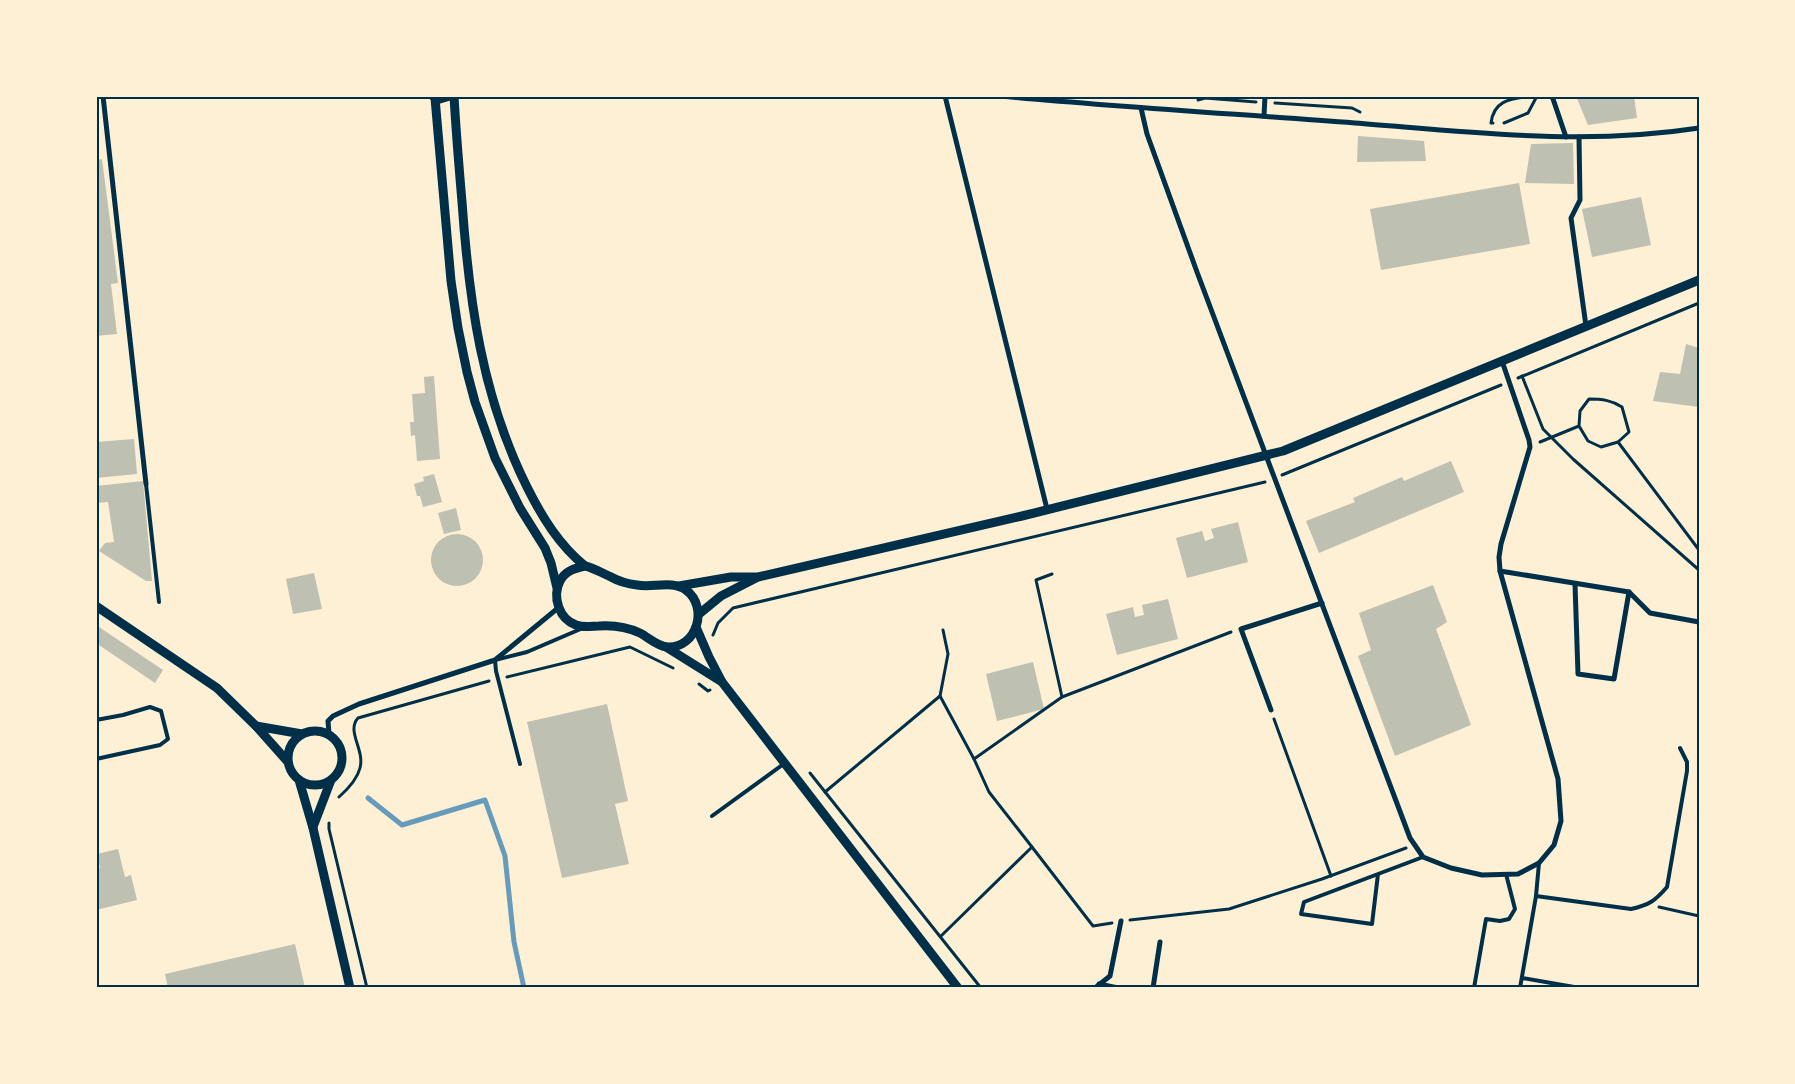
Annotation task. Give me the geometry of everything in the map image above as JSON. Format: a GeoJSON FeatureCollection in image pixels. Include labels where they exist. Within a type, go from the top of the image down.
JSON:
{"type":"FeatureCollection","features":[{"type":"Feature","properties":{"kind":"street"},"geometry":{"type":"LineString","coordinates":[[103,96],[146,484]]}},
{"type":"Feature","properties":{"kind":"street"},"geometry":{"type":"LineString","coordinates":[[450,96],[440,99],[434,97],[451,281],[467,372],[494,458],[520,508],[546,548],[557,588]]}},
{"type":"Feature","properties":{"kind":"street"},"geometry":{"type":"LineString","coordinates":[[454,96],[468,275],[474,317],[491,394],[510,452],[534,500],[566,549],[585,566]]}},
{"type":"Feature","properties":{"kind":"street"},"geometry":{"type":"LineString","coordinates":[[945,96],[1048,509]]}},
{"type":"Feature","properties":{"kind":"street"},"geometry":{"type":"LineString","coordinates":[[1000,96],[1063,99],[1141,108],[1532,136],[1631,136],[1699,128]]}},
{"type":"Feature","properties":{"kind":"street"},"geometry":{"type":"LineString","coordinates":[[1264,116],[1265,96]]}},
{"type":"Feature","properties":{"kind":"street"},"geometry":{"type":"LineString","coordinates":[[1552,96],[1566,137]]}},
{"type":"Feature","properties":{"kind":"street"},"geometry":{"type":"LineString","coordinates":[[1141,108],[1147,134],[1410,838],[1423,857],[1451,868],[1482,875],[1518,874],[1539,863],[1554,845],[1561,820],[1558,779],[1500,571],[1499,557],[1501,544],[1530,446],[1502,361]]}},
{"type":"Feature","properties":{"kind":"street"},"geometry":{"type":"LineString","coordinates":[[1579,137],[1580,200],[1571,218],[1586,326]]}},
{"type":"Feature","properties":{"kind":"street"},"geometry":{"type":"LineString","coordinates":[[722,682],[666,647],[628,629],[615,626],[587,627],[576,625],[566,619],[558,608],[556,599],[557,588],[561,578],[575,568],[585,566],[594,568],[625,583],[640,586],[679,586],[731,577],[758,577],[1048,509],[1266,455],[1283,450],[1699,280]]}},
{"type":"Feature","properties":{"kind":"street"},"geometry":{"type":"LineString","coordinates":[[1500,571],[1629,592],[1650,612],[1699,622]]}},
{"type":"Feature","properties":{"kind":"street"},"geometry":{"type":"LineString","coordinates":[[699,614],[728,592],[758,577]]}},
{"type":"Feature","properties":{"kind":"street"},"geometry":{"type":"LineString","coordinates":[[1575,584],[1578,674],[1614,679],[1629,592]]}},
{"type":"Feature","properties":{"kind":"street"},"geometry":{"type":"LineString","coordinates":[[666,647],[678,645],[688,640],[696,628],[699,614],[694,600],[687,591],[679,586]]}},
{"type":"Feature","properties":{"kind":"street"},"geometry":{"type":"LineString","coordinates":[[1271,710],[1241,628],[1322,603]]}},
{"type":"Feature","properties":{"kind":"street"},"geometry":{"type":"LineString","coordinates":[[96,606],[217,688],[256,726],[288,762],[294,775],[299,780],[306,784],[315,785],[331,780],[337,774],[342,757],[336,740],[329,734],[311,731],[302,734],[290,746],[288,762]]}},
{"type":"Feature","properties":{"kind":"street"},"geometry":{"type":"LineString","coordinates":[[329,734],[328,721],[333,716],[359,704],[495,660],[558,608]]}},
{"type":"Feature","properties":{"kind":"street"},"geometry":{"type":"LineString","coordinates":[[696,628],[722,682],[958,988]]}},
{"type":"Feature","properties":{"kind":"street"},"geometry":{"type":"LineString","coordinates":[[256,726],[302,734]]}},
{"type":"Feature","properties":{"kind":"street"},"geometry":{"type":"LineString","coordinates":[[299,780],[313,828],[350,988]]}},
{"type":"Feature","properties":{"kind":"street"},"geometry":{"type":"LineString","coordinates":[[313,828],[331,780]]}},
{"type":"Feature","properties":{"kind":"street"},"geometry":{"type":"LineString","coordinates":[[1097,986],[1110,976],[1121,921]]}},
{"type":"Feature","properties":{"kind":"street"},"geometry":{"type":"LineString","coordinates":[[1153,988],[1160,942]]}},
{"type":"Feature","properties":{"kind":"street"},"geometry":{"type":"LineString","coordinates":[[1097,986],[1118,988]]}},
{"type":"Feature","properties":{"kind":"lane"},"geometry":{"type":"LineString","coordinates":[[146,484],[159,602]]}},
{"type":"Feature","properties":{"kind":"lane"},"geometry":{"type":"LineString","coordinates":[[520,764],[498,679],[495,660],[527,652],[587,627]]}},
{"type":"Feature","properties":{"kind":"lane"},"geometry":{"type":"LineString","coordinates":[[96,720],[150,707],[161,711],[168,739],[160,745],[96,759]]}},
{"type":"Feature","properties":{"kind":"lane"},"geometry":{"type":"LineString","coordinates":[[1536,896],[1631,909],[1656,899],[1667,887],[1686,771],[1687,762],[1680,748]]}},
{"type":"Feature","properties":{"kind":"lane"},"geometry":{"type":"LineString","coordinates":[[712,816],[785,762]]}},
{"type":"Feature","properties":{"kind":"lane"},"geometry":{"type":"LineString","coordinates":[[1378,874],[1372,924],[1301,914],[1304,902],[1378,874],[1423,857]]}},
{"type":"Feature","properties":{"kind":"lane"},"geometry":{"type":"LineString","coordinates":[[1520,988],[1536,896],[1539,863]]}},
{"type":"Feature","properties":{"kind":"lane"},"geometry":{"type":"LineString","coordinates":[[1474,988],[1486,919],[1500,921],[1509,919],[1515,909],[1506,874]]}},
{"type":"Feature","properties":{"kind":"lane"},"geometry":{"type":"LineString","coordinates":[[1522,978],[1580,988]]}},
{"type":"Feature","properties":{"kind":"path"},"geometry":{"type":"LineString","coordinates":[[1532,96],[1510,99],[1499,105],[1492,113],[1491,123],[1507,123],[1528,113],[1537,96]]}},
{"type":"Feature","properties":{"kind":"path"},"geometry":{"type":"LineString","coordinates":[[712,637],[718,623],[733,608],[1260,485],[1699,303]]}},
{"type":"Feature","properties":{"kind":"path"},"geometry":{"type":"LineString","coordinates":[[1522,376],[1543,429],[1551,438],[1699,570]]}},
{"type":"Feature","properties":{"kind":"path"},"geometry":{"type":"LineString","coordinates":[[1589,399],[1603,399],[1615,402],[1622,407],[1629,432],[1618,442],[1602,447],[1588,441],[1578,426],[1580,412],[1589,399]]}},
{"type":"Feature","properties":{"kind":"path"},"geometry":{"type":"LineString","coordinates":[[1530,446],[1578,426]]}},
{"type":"Feature","properties":{"kind":"path"},"geometry":{"type":"LineString","coordinates":[[1618,442],[1699,550]]}},
{"type":"Feature","properties":{"kind":"path"},"geometry":{"type":"LineString","coordinates":[[1052,574],[1036,580],[1062,698]]}},
{"type":"Feature","properties":{"kind":"path"},"geometry":{"type":"LineString","coordinates":[[974,760],[1062,698],[1241,628]]}},
{"type":"Feature","properties":{"kind":"path"},"geometry":{"type":"LineString","coordinates":[[943,630],[948,654],[940,696],[989,792],[1093,926],[1229,909],[1331,876],[1415,845]]}},
{"type":"Feature","properties":{"kind":"path"},"geometry":{"type":"LineString","coordinates":[[335,802],[354,781],[360,768],[361,755],[352,730],[358,718],[498,679],[630,647],[674,668]]}},
{"type":"Feature","properties":{"kind":"path"},"geometry":{"type":"LineString","coordinates":[[698,683],[708,691],[722,682]]}},
{"type":"Feature","properties":{"kind":"path"},"geometry":{"type":"LineString","coordinates":[[825,792],[940,696]]}},
{"type":"Feature","properties":{"kind":"path"},"geometry":{"type":"LineString","coordinates":[[1271,710],[1331,876]]}},
{"type":"Feature","properties":{"kind":"path"},"geometry":{"type":"LineString","coordinates":[[808,770],[981,988]]}},
{"type":"Feature","properties":{"kind":"path"},"geometry":{"type":"LineString","coordinates":[[329,817],[329,829],[367,988]]}},
{"type":"Feature","properties":{"kind":"path"},"geometry":{"type":"LineString","coordinates":[[941,936],[1032,846]]}},
{"type":"Feature","properties":{"kind":"path"},"geometry":{"type":"LineString","coordinates":[[1647,904],[1699,916]]}},
{"type":"Feature","properties":{"kind":"building"},"geometry":{"type":"Polygon","coordinates":[[[1576,96],[1634,96],[1637,118],[1588,125],[1576,96]]]}},
{"type":"Feature","properties":{"kind":"building"},"geometry":{"type":"Polygon","coordinates":[[[1358,136],[1424,141],[1426,161],[1357,162],[1358,136]]]}},
{"type":"Feature","properties":{"kind":"building"},"geometry":{"type":"Polygon","coordinates":[[[1573,143],[1574,184],[1525,183],[1531,144],[1573,143]]]}},
{"type":"Feature","properties":{"kind":"building"},"geometry":{"type":"Polygon","coordinates":[[[102,159],[118,283],[111,284],[117,334],[96,336],[96,160],[102,159]]]}},
{"type":"Feature","properties":{"kind":"building"},"geometry":{"type":"Polygon","coordinates":[[[1519,183],[1530,244],[1381,270],[1370,209],[1519,183]]]}},
{"type":"Feature","properties":{"kind":"building"},"geometry":{"type":"Polygon","coordinates":[[[1641,197],[1651,245],[1592,257],[1582,209],[1641,197]]]}},
{"type":"Feature","properties":{"kind":"building"},"geometry":{"type":"Polygon","coordinates":[[[1686,344],[1699,348],[1699,407],[1653,401],[1660,372],[1680,374],[1686,344]]]}},
{"type":"Feature","properties":{"kind":"building"},"geometry":{"type":"Polygon","coordinates":[[[434,376],[440,459],[417,461],[415,435],[411,436],[410,422],[414,422],[412,394],[425,393],[424,377],[434,376]]]}},
{"type":"Feature","properties":{"kind":"building"},"geometry":{"type":"Polygon","coordinates":[[[134,439],[137,474],[96,478],[96,442],[134,439]]]}},
{"type":"Feature","properties":{"kind":"building"},"geometry":{"type":"Polygon","coordinates":[[[1451,461],[1464,492],[1319,553],[1306,521],[1355,502],[1353,498],[1402,477],[1404,481],[1451,461]]]}},
{"type":"Feature","properties":{"kind":"building"},"geometry":{"type":"Polygon","coordinates":[[[434,474],[442,502],[423,507],[420,496],[417,496],[414,484],[424,481],[423,477],[434,474]]]}},
{"type":"Feature","properties":{"kind":"building"},"geometry":{"type":"Polygon","coordinates":[[[143,481],[152,581],[146,581],[99,551],[105,543],[114,542],[108,502],[96,503],[96,486],[143,481]]]}},
{"type":"Feature","properties":{"kind":"building"},"geometry":{"type":"Polygon","coordinates":[[[456,508],[461,530],[444,534],[438,513],[456,508]]]}},
{"type":"Feature","properties":{"kind":"building"},"geometry":{"type":"Polygon","coordinates":[[[1238,522],[1248,562],[1187,578],[1176,538],[1202,531],[1205,541],[1214,538],[1211,529],[1238,522]]]}},
{"type":"Feature","properties":{"kind":"building"},"geometry":{"type":"Polygon","coordinates":[[[457,534],[471,538],[479,546],[483,560],[479,574],[471,582],[457,586],[443,582],[435,574],[431,560],[435,546],[443,538],[457,534]]]}},
{"type":"Feature","properties":{"kind":"building"},"geometry":{"type":"Polygon","coordinates":[[[314,573],[322,609],[293,614],[286,579],[314,573]]]}},
{"type":"Feature","properties":{"kind":"building"},"geometry":{"type":"Polygon","coordinates":[[[1433,585],[1447,622],[1436,629],[1471,725],[1395,756],[1358,656],[1371,650],[1359,613],[1433,585]]]}},
{"type":"Feature","properties":{"kind":"building"},"geometry":{"type":"Polygon","coordinates":[[[1168,599],[1178,639],[1117,655],[1106,614],[1133,607],[1135,617],[1144,615],[1142,605],[1168,599]]]}},
{"type":"Feature","properties":{"kind":"building"},"geometry":{"type":"Polygon","coordinates":[[[96,625],[163,670],[155,683],[96,643],[96,625]]]}},
{"type":"Feature","properties":{"kind":"building"},"geometry":{"type":"Polygon","coordinates":[[[1033,662],[1044,709],[997,721],[986,674],[1033,662]]]}},
{"type":"Feature","properties":{"kind":"building"},"geometry":{"type":"Polygon","coordinates":[[[607,704],[628,801],[615,804],[629,864],[562,878],[527,722],[607,704]]]}},
{"type":"Feature","properties":{"kind":"building"},"geometry":{"type":"Polygon","coordinates":[[[118,849],[125,877],[131,875],[137,900],[96,910],[96,869],[100,868],[97,854],[118,849]]]}},
{"type":"Feature","properties":{"kind":"building"},"geometry":{"type":"Polygon","coordinates":[[[295,944],[305,988],[168,988],[165,974],[295,944]]]}},
{"type":"Feature","properties":{"kind":"waterway"},"geometry":{"type":"LineString","coordinates":[[368,798],[402,825],[485,800],[505,856],[514,942],[524,988]]}}]}
